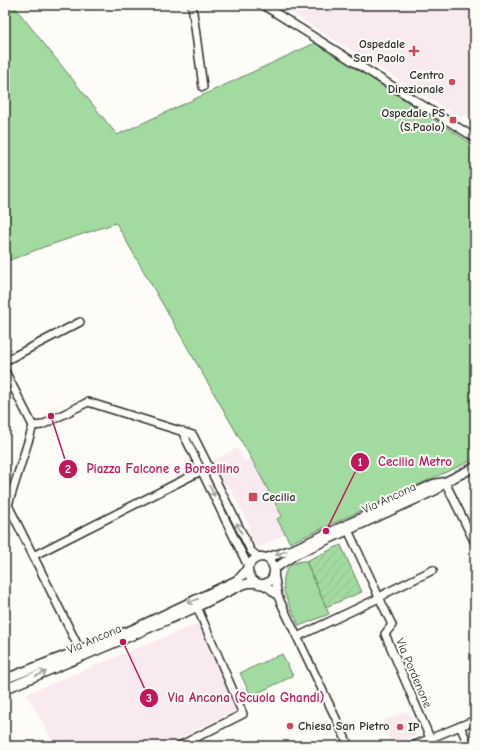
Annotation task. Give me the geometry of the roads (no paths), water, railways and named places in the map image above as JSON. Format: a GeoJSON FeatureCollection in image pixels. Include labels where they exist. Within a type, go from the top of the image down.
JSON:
{"type":"FeatureCollection","features":[{"type":"Feature","properties":{"kind":"street"},"geometry":{"type":"LineString","coordinates":[[192,5],[203,87]]}},
{"type":"Feature","properties":{"kind":"street"},"geometry":{"type":"LineString","coordinates":[[263,5],[475,138]]}},
{"type":"Feature","properties":{"kind":"street"},"geometry":{"type":"LineString","coordinates":[[5,361],[80,322]]}},
{"type":"Feature","properties":{"kind":"street"},"geometry":{"type":"LineString","coordinates":[[5,371],[33,426],[8,505],[80,650]]}},
{"type":"Feature","properties":{"kind":"street"},"geometry":{"type":"LineString","coordinates":[[33,426],[42,425],[88,402],[193,435],[251,551],[257,556],[270,561],[273,565],[278,596],[349,746]]}},
{"type":"Feature","properties":{"kind":"street"},"geometry":{"type":"LineString","coordinates":[[182,431],[248,566],[248,575],[250,579],[270,589],[278,596]]}},
{"type":"Feature","properties":{"kind":"street"},"geometry":{"type":"LineString","coordinates":[[475,467],[445,482],[475,543]]}},
{"type":"Feature","properties":{"kind":"street"},"geometry":{"type":"LineString","coordinates":[[33,556],[201,471]]}},
{"type":"Feature","properties":{"kind":"street","name":"Via Ancona"},"geometry":{"type":"LineString","coordinates":[[264,558],[294,549],[434,484],[445,482]]}},
{"type":"Feature","properties":{"kind":"street","name":"Via Ancona"},"geometry":{"type":"LineString","coordinates":[[274,571],[296,554],[436,490],[445,482]]}},
{"type":"Feature","properties":{"kind":"street","name":"Via Pordenone"},"geometry":{"type":"LineString","coordinates":[[348,530],[392,625],[386,634],[430,738]]}},
{"type":"Feature","properties":{"kind":"street"},"geometry":{"type":"LineString","coordinates":[[248,566],[253,560],[264,558]]}},
{"type":"Feature","properties":{"kind":"street","name":"Via Ancona"},"geometry":{"type":"LineString","coordinates":[[5,679],[131,630],[235,581],[243,575],[248,566]]}},
{"type":"Feature","properties":{"kind":"street"},"geometry":{"type":"LineString","coordinates":[[297,637],[379,598],[433,570]]}},
{"type":"Feature","properties":{"kind":"street"},"geometry":{"type":"LineString","coordinates":[[259,584],[269,581],[272,578],[274,571]]}},
{"type":"Feature","properties":{"kind":"street","name":"Via Ancona"},"geometry":{"type":"LineString","coordinates":[[5,689],[131,636],[197,607],[242,585],[249,583],[259,584]]}},
{"type":"Feature","properties":{"kind":"street"},"geometry":{"type":"LineString","coordinates":[[179,746],[243,714],[197,607]]}},
{"type":"Feature","properties":{"kind":"street"},"geometry":{"type":"LineString","coordinates":[[412,746],[475,720]]}},
{"type":"Feature","properties":{"kind":"street"},"geometry":{"type":"LineString","coordinates":[[460,726],[469,746]]}},
{"type":"Feature","properties":{"kind":"place","name":"Ospedale San Paolo"},"geometry":{"type":"Point","coordinates":[414,51]}},
{"type":"Feature","properties":{"kind":"place","name":"Centro Direzionale"},"geometry":{"type":"Point","coordinates":[452,82]}},
{"type":"Feature","properties":{"kind":"place","name":"Ospedale PS (S.Paolo)"},"geometry":{"type":"Point","coordinates":[453,120]}},
{"type":"Feature","properties":{"kind":"place","name":"Piazza Falcone e Borsellino"},"geometry":{"type":"Point","coordinates":[51,416]}},
{"type":"Feature","properties":{"kind":"place","name":"Cecilia"},"geometry":{"type":"Point","coordinates":[253,497]}},
{"type":"Feature","properties":{"kind":"place","name":"Cecilia Metro"},"geometry":{"type":"Point","coordinates":[326,531]}},
{"type":"Feature","properties":{"kind":"place","name":"Via Ancona (Scuola Ghandi)"},"geometry":{"type":"Point","coordinates":[123,642]}},
{"type":"Feature","properties":{"kind":"place","name":"Chiesa San Pietro"},"geometry":{"type":"Point","coordinates":[290,726]}},
{"type":"Feature","properties":{"kind":"place","name":"IP"},"geometry":{"type":"Point","coordinates":[400,727]}}]}
